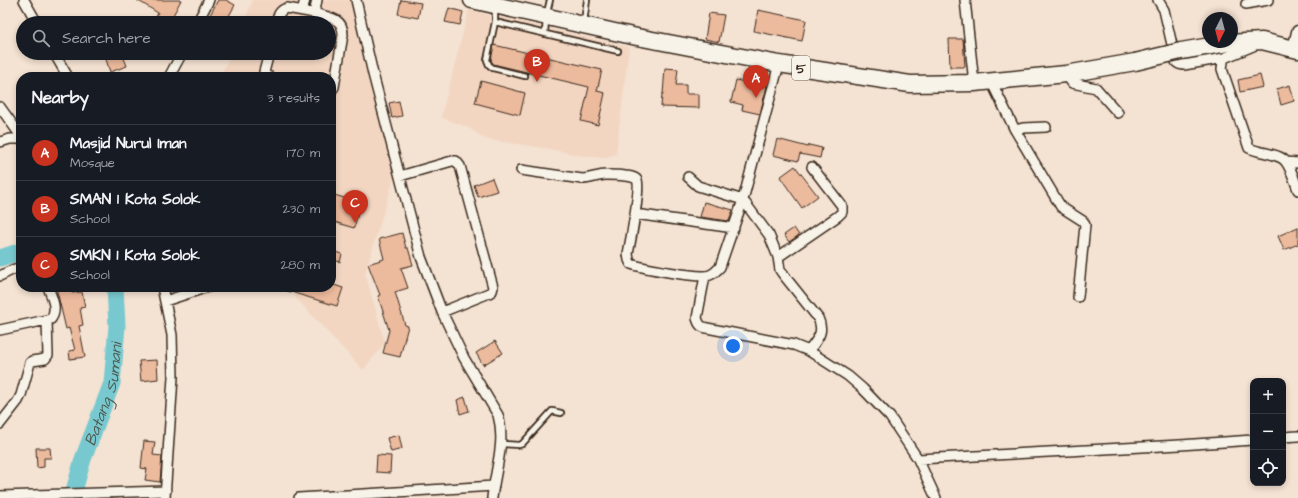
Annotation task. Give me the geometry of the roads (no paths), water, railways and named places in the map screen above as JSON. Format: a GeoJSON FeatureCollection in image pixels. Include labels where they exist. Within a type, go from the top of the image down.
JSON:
{"type":"FeatureCollection","features":[{"type":"Feature","properties":{"kind":"highway","name":"5"},"geometry":{"type":"LineString","coordinates":[[472,0],[637,37],[779,64],[910,84],[974,84],[1066,74],[1228,43],[1262,42],[1296,49]]}},
{"type":"Feature","properties":{"kind":"street"},"geometry":{"type":"LineString","coordinates":[[24,0],[33,16]]}},
{"type":"Feature","properties":{"kind":"street"},"geometry":{"type":"LineString","coordinates":[[201,16],[209,0]]}},
{"type":"Feature","properties":{"kind":"street"},"geometry":{"type":"LineString","coordinates":[[302,11],[305,0]]}},
{"type":"Feature","properties":{"kind":"street"},"geometry":{"type":"LineString","coordinates":[[314,14],[317,0]]}},
{"type":"Feature","properties":{"kind":"street"},"geometry":{"type":"LineString","coordinates":[[356,0],[373,74],[421,257],[442,312],[464,358],[498,416],[501,425],[502,444],[492,498]]}},
{"type":"Feature","properties":{"kind":"street"},"geometry":{"type":"LineString","coordinates":[[965,0],[974,84]]}},
{"type":"Feature","properties":{"kind":"street"},"geometry":{"type":"LineString","coordinates":[[1158,0],[1164,10],[1176,62],[1179,64],[1224,58],[1262,42]]}},
{"type":"Feature","properties":{"kind":"street"},"geometry":{"type":"LineString","coordinates":[[1246,4],[1268,0]]}},
{"type":"Feature","properties":{"kind":"street"},"geometry":{"type":"LineString","coordinates":[[278,16],[283,9],[287,8],[321,16]]}},
{"type":"Feature","properties":{"kind":"street"},"geometry":{"type":"LineString","coordinates":[[336,20],[341,25],[343,30],[336,74]]}},
{"type":"Feature","properties":{"kind":"street"},"geometry":{"type":"LineString","coordinates":[[1296,49],[1298,32]]}},
{"type":"Feature","properties":{"kind":"street"},"geometry":{"type":"LineString","coordinates":[[1224,58],[1222,62],[1222,69],[1249,148],[1282,158],[1286,162],[1298,190]]}},
{"type":"Feature","properties":{"kind":"street"},"geometry":{"type":"LineString","coordinates":[[58,60],[65,72]]}},
{"type":"Feature","properties":{"kind":"street"},"geometry":{"type":"LineString","coordinates":[[172,72],[178,60]]}},
{"type":"Feature","properties":{"kind":"street"},"geometry":{"type":"LineString","coordinates":[[264,72],[267,60]]}},
{"type":"Feature","properties":{"kind":"street"},"geometry":{"type":"LineString","coordinates":[[521,170],[582,179],[591,179],[606,175],[626,176],[636,179],[638,186],[628,254],[631,264],[686,274],[705,276],[710,275],[717,271],[720,267],[734,228],[743,200],[779,64]]}},
{"type":"Feature","properties":{"kind":"street"},"geometry":{"type":"LineString","coordinates":[[1066,74],[1072,83],[1096,88],[1118,113]]}},
{"type":"Feature","properties":{"kind":"street"},"geometry":{"type":"LineString","coordinates":[[991,82],[1015,130],[1061,207],[1083,221],[1085,225],[1078,297]]}},
{"type":"Feature","properties":{"kind":"street"},"geometry":{"type":"LineString","coordinates":[[0,107],[16,129]]}},
{"type":"Feature","properties":{"kind":"street"},"geometry":{"type":"LineString","coordinates":[[1015,130],[1023,128],[1046,127]]}},
{"type":"Feature","properties":{"kind":"street"},"geometry":{"type":"LineString","coordinates":[[0,142],[16,138]]}},
{"type":"Feature","properties":{"kind":"street"},"geometry":{"type":"LineString","coordinates":[[400,176],[452,161],[456,161],[460,166],[493,287],[492,291],[489,293],[442,312]]}},
{"type":"Feature","properties":{"kind":"street"},"geometry":{"type":"LineString","coordinates":[[1286,162],[1298,163]]}},
{"type":"Feature","properties":{"kind":"street"},"geometry":{"type":"LineString","coordinates":[[778,257],[842,212],[842,206],[812,167]]}},
{"type":"Feature","properties":{"kind":"street"},"geometry":{"type":"LineString","coordinates":[[688,177],[698,186],[743,200],[766,230],[778,257],[780,270],[784,277],[818,318],[820,323],[821,327],[819,335],[809,351]]}},
{"type":"Feature","properties":{"kind":"street"},"geometry":{"type":"LineString","coordinates":[[635,214],[734,228]]}},
{"type":"Feature","properties":{"kind":"street"},"geometry":{"type":"LineString","coordinates":[[0,276],[16,269]]}},
{"type":"Feature","properties":{"kind":"street"},"geometry":{"type":"LineString","coordinates":[[705,276],[697,318],[698,324],[702,327],[788,344],[809,351],[848,376],[890,416],[918,459],[936,498]]}},
{"type":"Feature","properties":{"kind":"street"},"geometry":{"type":"LineString","coordinates":[[0,330],[51,319],[54,315],[54,305],[50,292]]}},
{"type":"Feature","properties":{"kind":"street"},"geometry":{"type":"LineString","coordinates":[[5,496],[97,493],[166,495],[173,377],[172,335],[163,292]]}},
{"type":"Feature","properties":{"kind":"street"},"geometry":{"type":"LineString","coordinates":[[165,301],[193,292]]}},
{"type":"Feature","properties":{"kind":"street"},"geometry":{"type":"LineString","coordinates":[[0,424],[21,395],[30,363],[32,361],[45,359],[48,355],[47,321]]}},
{"type":"Feature","properties":{"kind":"street"},"geometry":{"type":"LineString","coordinates":[[1286,437],[1298,436]]}},
{"type":"Feature","properties":{"kind":"street"},"geometry":{"type":"LineString","coordinates":[[918,459],[1250,440]]}},
{"type":"Feature","properties":{"kind":"street"},"geometry":{"type":"LineString","coordinates":[[299,498],[494,486]]}},
{"type":"Feature","properties":{"kind":"lane"},"geometry":{"type":"LineString","coordinates":[[545,34],[546,17],[550,0]]}},
{"type":"Feature","properties":{"kind":"lane"},"geometry":{"type":"LineString","coordinates":[[584,25],[587,0]]}},
{"type":"Feature","properties":{"kind":"lane"},"geometry":{"type":"LineString","coordinates":[[495,5],[495,22],[487,60],[489,65],[493,68],[525,76]]}},
{"type":"Feature","properties":{"kind":"lane"},"geometry":{"type":"LineString","coordinates":[[495,22],[618,51]]}},
{"type":"Feature","properties":{"kind":"lane"},"geometry":{"type":"LineString","coordinates":[[502,444],[519,445],[525,441],[552,411],[562,413]]}},
{"type":"Feature","properties":{"kind":"waterway","name":"Batang Sumani"},"geometry":{"type":"LineString","coordinates":[[0,258],[16,253]]}},
{"type":"Feature","properties":{"kind":"waterway","name":"Batang Sumani"},"geometry":{"type":"LineString","coordinates":[[72,498],[83,459],[112,383],[117,326],[115,292]]}},
{"type":"Feature","properties":{"kind":"place","name":"SMAN 1 Kota Solok"},"geometry":{"type":"Point","coordinates":[537,82]}},
{"type":"Feature","properties":{"kind":"place","name":"Masjid Nurul Iman"},"geometry":{"type":"Point","coordinates":[756,98]}},
{"type":"Feature","properties":{"kind":"place","name":"SMKN 1 Kota Solok"},"geometry":{"type":"Point","coordinates":[355,223]}}]}
